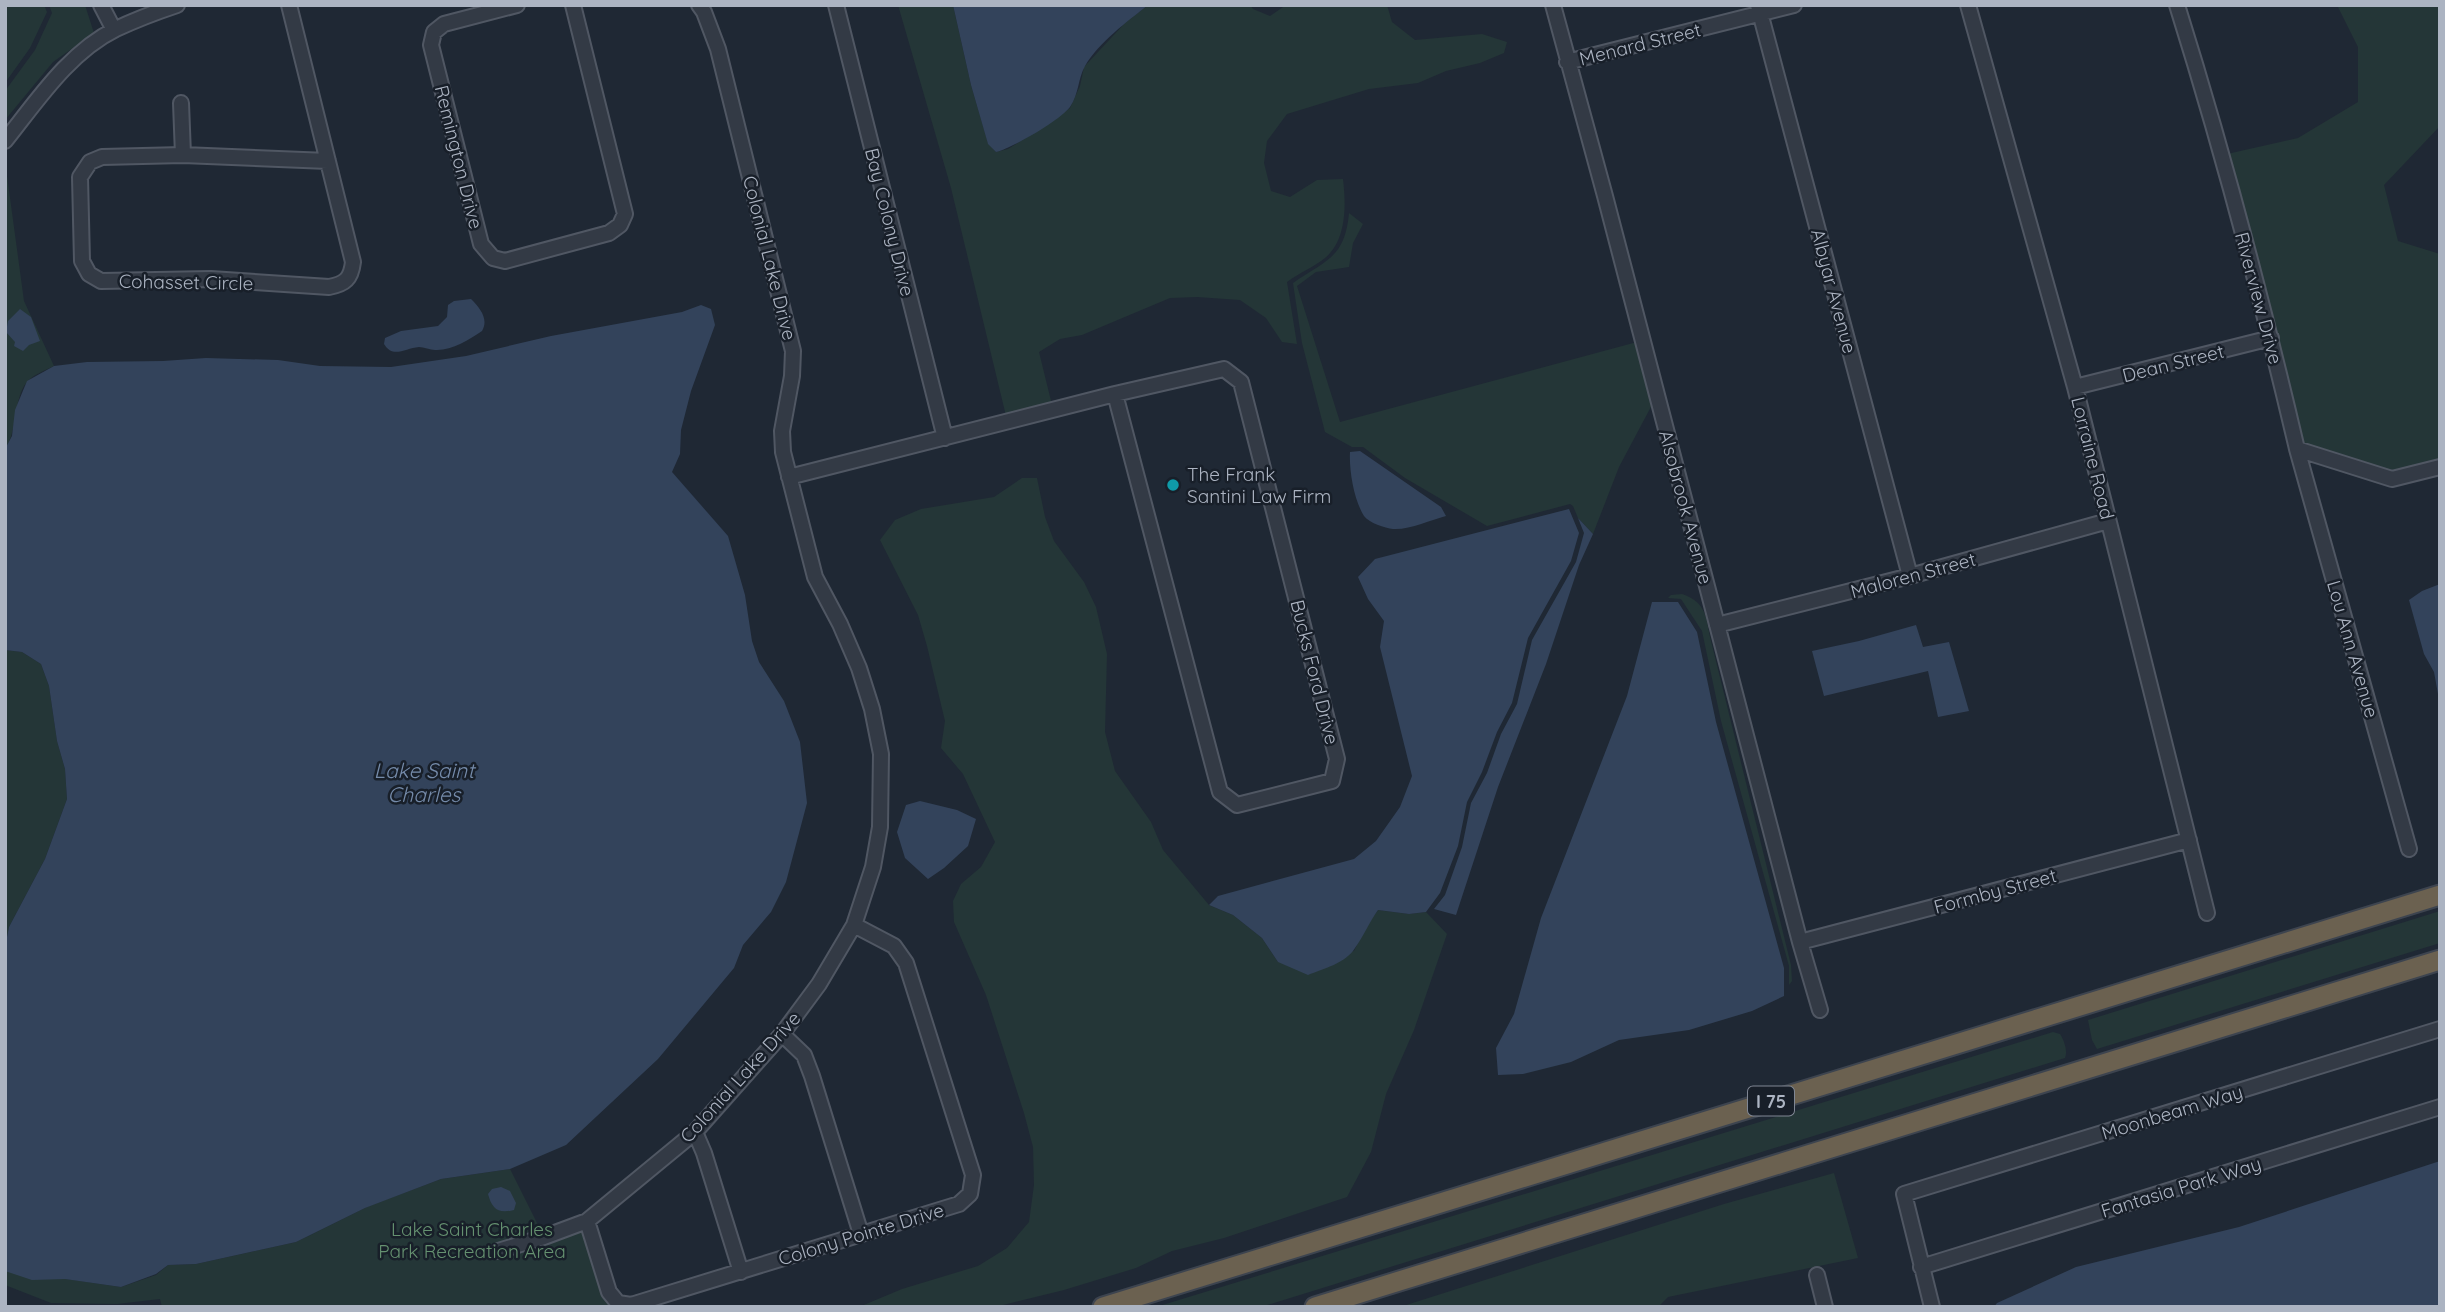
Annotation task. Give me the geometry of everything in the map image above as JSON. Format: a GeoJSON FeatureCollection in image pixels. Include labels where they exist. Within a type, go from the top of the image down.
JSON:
{"type":"FeatureCollection","features":[{"type":"Feature","properties":{"kind":"highway","name":"I 75"},"geometry":{"type":"LineString","coordinates":[[1102,1307],[2440,895]]}},
{"type":"Feature","properties":{"kind":"highway"},"geometry":{"type":"LineString","coordinates":[[1315,1307],[2440,960]]}},
{"type":"Feature","properties":{"kind":"street"},"geometry":{"type":"LineString","coordinates":[[101,5],[114,30]]}},
{"type":"Feature","properties":{"kind":"street"},"geometry":{"type":"LineString","coordinates":[[5,141],[46,89],[82,52],[114,30],[177,5]]}},
{"type":"Feature","properties":{"kind":"street","name":"Cohasset Circle"},"geometry":{"type":"LineString","coordinates":[[289,5],[328,161],[353,262],[352,275],[343,285],[329,287],[211,279],[101,281],[89,274],[82,261],[80,177],[90,162],[102,157],[183,155],[328,161]]}},
{"type":"Feature","properties":{"kind":"street","name":"Remington Drive"},"geometry":{"type":"LineString","coordinates":[[517,5],[444,24],[434,32],[431,45],[481,244],[492,258],[505,261],[609,233],[620,225],[625,214],[573,5]]}},
{"type":"Feature","properties":{"kind":"street","name":"Colonial Lake Drive"},"geometry":{"type":"LineString","coordinates":[[498,1251],[586,1221],[695,1132],[782,1034],[818,984],[854,925],[873,867],[880,827],[881,754],[872,709],[859,668],[840,624],[815,577],[789,477],[783,452],[782,430],[792,376],[793,351],[718,49],[699,5]]}},
{"type":"Feature","properties":{"kind":"street","name":"Bay Colony Drive"},"geometry":{"type":"LineString","coordinates":[[836,5],[945,438]]}},
{"type":"Feature","properties":{"kind":"street","name":"Alsobrook Avenue"},"geometry":{"type":"LineString","coordinates":[[1553,5],[1800,942],[1821,1010]]}},
{"type":"Feature","properties":{"kind":"street","name":"Menard Street"},"geometry":{"type":"LineString","coordinates":[[1567,62],[1759,9],[1794,5]]}},
{"type":"Feature","properties":{"kind":"street","name":"Lorraine Road"},"geometry":{"type":"LineString","coordinates":[[1968,5],[2075,387],[2207,913]]}},
{"type":"Feature","properties":{"kind":"street","name":"Riverview Drive"},"geometry":{"type":"LineString","coordinates":[[2177,5],[2271,338],[2297,449]]}},
{"type":"Feature","properties":{"kind":"street","name":"Albyar Avenue"},"geometry":{"type":"LineString","coordinates":[[1759,9],[1910,576]]}},
{"type":"Feature","properties":{"kind":"street"},"geometry":{"type":"LineString","coordinates":[[181,103],[183,155]]}},
{"type":"Feature","properties":{"kind":"street","name":"Dean Street"},"geometry":{"type":"LineString","coordinates":[[2075,387],[2271,338]]}},
{"type":"Feature","properties":{"kind":"street","name":"Bucks Ford Drive"},"geometry":{"type":"LineString","coordinates":[[789,477],[1115,394],[1224,369],[1241,382],[1336,759],[1332,781],[1237,805],[1220,792],[1115,394]]}},
{"type":"Feature","properties":{"kind":"street"},"geometry":{"type":"LineString","coordinates":[[2297,449],[2392,479],[2440,467]]}},
{"type":"Feature","properties":{"kind":"street","name":"Lou Ann Avenue"},"geometry":{"type":"LineString","coordinates":[[2297,449],[2409,849]]}},
{"type":"Feature","properties":{"kind":"street","name":"Maloren Street"},"geometry":{"type":"LineString","coordinates":[[1717,625],[1910,576],[2108,521]]}},
{"type":"Feature","properties":{"kind":"street","name":"Formby Street"},"geometry":{"type":"LineString","coordinates":[[1800,942],[2189,840]]}},
{"type":"Feature","properties":{"kind":"street","name":"Colony Pointe Drive"},"geometry":{"type":"LineString","coordinates":[[586,1221],[609,1292],[618,1303],[631,1304],[959,1204],[970,1194],[973,1175],[906,963],[894,946],[854,925]]}},
{"type":"Feature","properties":{"kind":"street","name":"Moonbeam Way"},"geometry":{"type":"LineString","coordinates":[[1921,1267],[1904,1194],[2440,1030]]}},
{"type":"Feature","properties":{"kind":"street"},"geometry":{"type":"LineString","coordinates":[[782,1034],[804,1055],[861,1234]]}},
{"type":"Feature","properties":{"kind":"street","name":"Fantasia Park Way"},"geometry":{"type":"LineString","coordinates":[[1921,1267],[2440,1107]]}},
{"type":"Feature","properties":{"kind":"street"},"geometry":{"type":"LineString","coordinates":[[695,1132],[741,1272]]}},
{"type":"Feature","properties":{"kind":"street"},"geometry":{"type":"LineString","coordinates":[[1921,1267],[1932,1307]]}},
{"type":"Feature","properties":{"kind":"street"},"geometry":{"type":"LineString","coordinates":[[1817,1275],[1825,1307]]}},
{"type":"Feature","properties":{"kind":"green space"},"geometry":{"type":"Polygon","coordinates":[[[5,5],[44,5],[47,12],[30,48],[5,83],[5,5]]]}},
{"type":"Feature","properties":{"kind":"green space"},"geometry":{"type":"Polygon","coordinates":[[[49,5],[85,5],[94,33],[53,62],[5,120],[5,91],[35,50],[52,13],[49,5]]]}},
{"type":"Feature","properties":{"kind":"green space"},"geometry":{"type":"Polygon","coordinates":[[[898,5],[953,5],[971,85],[988,143],[996,152],[1008,149],[1070,108],[1080,86],[1084,67],[1125,23],[1148,5],[1250,5],[1270,16],[1286,5],[1387,5],[1392,22],[1415,40],[1482,34],[1507,42],[1504,53],[1480,63],[1446,71],[1418,83],[1369,89],[1287,114],[1267,141],[1264,163],[1271,191],[1290,197],[1317,180],[1343,179],[1345,199],[1338,242],[1325,258],[1287,282],[1297,344],[1282,342],[1266,318],[1240,300],[1170,298],[1082,335],[1060,339],[1039,352],[1053,409],[1007,420],[951,188],[898,5]]]}},
{"type":"Feature","properties":{"kind":"green space"},"geometry":{"type":"Polygon","coordinates":[[[2337,5],[2440,5],[2440,126],[2384,185],[2398,241],[2440,254],[2440,462],[2393,473],[2302,445],[2227,154],[2298,138],[2358,102],[2358,47],[2337,5]]]}},
{"type":"Feature","properties":{"kind":"green space"},"geometry":{"type":"Polygon","coordinates":[[[5,161],[24,301],[54,366],[34,376],[24,386],[5,449],[5,161]]]}},
{"type":"Feature","properties":{"kind":"green space"},"geometry":{"type":"Polygon","coordinates":[[[1349,213],[1363,224],[1353,243],[1349,267],[1316,272],[1297,286],[1340,422],[1637,342],[1653,403],[1619,467],[1593,534],[1578,518],[1570,504],[1487,526],[1405,478],[1363,447],[1352,447],[1325,432],[1302,343],[1293,283],[1324,263],[1338,249],[1347,228],[1349,213]]]}},
{"type":"Feature","properties":{"kind":"green space"},"geometry":{"type":"Polygon","coordinates":[[[1022,478],[1037,478],[1045,517],[1054,541],[1084,582],[1096,607],[1107,654],[1105,732],[1115,771],[1151,822],[1163,850],[1209,905],[1233,915],[1262,938],[1278,962],[1354,951],[1378,910],[1409,914],[1426,912],[1447,934],[1414,1030],[1386,1094],[1371,1152],[1347,1197],[1224,1238],[1172,1251],[1136,1268],[995,1307],[859,1307],[902,1289],[978,1266],[1007,1248],[1029,1222],[1034,1185],[1033,1147],[986,995],[954,922],[953,901],[961,884],[981,867],[995,842],[963,774],[941,748],[945,721],[918,615],[880,540],[895,520],[921,509],[994,497],[1022,478]]]}},
{"type":"Feature","properties":{"kind":"green space"},"geometry":{"type":"Polygon","coordinates":[[[1682,594],[1700,605],[1707,622],[1791,965],[1792,981],[1789,985],[1789,966],[1721,721],[1702,631],[1681,599],[1668,598],[1682,594]]]}},
{"type":"Feature","properties":{"kind":"green space"},"geometry":{"type":"Polygon","coordinates":[[[5,650],[22,652],[41,664],[49,686],[57,741],[65,769],[67,799],[45,859],[9,927],[5,947],[5,650]]]}},
{"type":"Feature","properties":{"kind":"green space"},"geometry":{"type":"Polygon","coordinates":[[[2440,911],[2440,943],[2097,1049],[2092,1040],[2088,1020],[2440,911]]]}},
{"type":"Feature","properties":{"kind":"green space"},"geometry":{"type":"Polygon","coordinates":[[[2053,1032],[2060,1034],[2063,1039],[2065,1058],[1261,1307],[1156,1307],[2053,1032]]]}},
{"type":"Feature","properties":{"kind":"green space","name":"Lake Saint Charles Park Recreation Area"},"geometry":{"type":"Polygon","coordinates":[[[510,1169],[544,1237],[587,1221],[609,1292],[609,1307],[162,1307],[160,1299],[117,1304],[51,1303],[5,1285],[5,1270],[121,1287],[156,1275],[168,1265],[196,1264],[296,1242],[369,1206],[441,1179],[510,1169]]]}},
{"type":"Feature","properties":{"kind":"green space"},"geometry":{"type":"Polygon","coordinates":[[[1834,1173],[1858,1258],[1668,1297],[1658,1307],[1400,1307],[1724,1204],[1834,1173]]]}},
{"type":"Feature","properties":{"kind":"water"},"geometry":{"type":"Polygon","coordinates":[[[953,5],[1148,5],[1114,33],[1091,57],[1083,71],[1073,102],[1064,113],[1036,133],[996,152],[988,144],[953,5]]]}},
{"type":"Feature","properties":{"kind":"water"},"geometry":{"type":"Polygon","coordinates":[[[471,299],[485,322],[482,331],[466,341],[441,350],[419,347],[400,352],[391,351],[384,344],[385,338],[401,331],[438,326],[447,317],[448,305],[454,301],[471,299]]]}},
{"type":"Feature","properties":{"kind":"water","name":"Lake Saint Charles"},"geometry":{"type":"Polygon","coordinates":[[[701,305],[711,309],[715,325],[691,391],[681,430],[680,454],[672,472],[728,536],[745,595],[752,641],[759,662],[784,701],[800,742],[807,803],[786,882],[771,912],[743,945],[734,968],[658,1059],[566,1145],[510,1169],[441,1179],[365,1208],[296,1242],[196,1264],[168,1265],[156,1274],[121,1287],[65,1279],[32,1280],[5,1271],[5,947],[9,927],[45,859],[67,799],[65,769],[57,741],[49,686],[41,664],[22,652],[5,650],[5,449],[12,436],[15,410],[27,381],[54,366],[87,362],[206,358],[278,360],[320,366],[391,367],[466,356],[551,336],[682,312],[701,305]]]}},
{"type":"Feature","properties":{"kind":"water"},"geometry":{"type":"Polygon","coordinates":[[[20,309],[31,317],[40,341],[29,345],[23,351],[14,346],[15,342],[6,332],[8,321],[20,309]]]}},
{"type":"Feature","properties":{"kind":"water"},"geometry":{"type":"Polygon","coordinates":[[[1360,451],[1441,507],[1446,516],[1400,529],[1382,526],[1366,519],[1357,502],[1350,468],[1350,452],[1360,451]]]}},
{"type":"Feature","properties":{"kind":"water"},"geometry":{"type":"Polygon","coordinates":[[[1569,509],[1579,533],[1571,561],[1528,638],[1512,703],[1467,802],[1458,846],[1440,893],[1426,912],[1409,914],[1378,910],[1351,953],[1327,968],[1308,975],[1278,962],[1262,938],[1233,915],[1209,905],[1218,896],[1354,859],[1376,841],[1400,807],[1412,776],[1380,647],[1384,621],[1368,599],[1358,577],[1375,559],[1569,509]]]}},
{"type":"Feature","properties":{"kind":"water"},"geometry":{"type":"Polygon","coordinates":[[[1578,518],[1593,534],[1579,565],[1546,664],[1498,787],[1456,915],[1434,909],[1445,895],[1462,847],[1471,803],[1517,704],[1532,640],[1576,562],[1584,533],[1578,518]]]}},
{"type":"Feature","properties":{"kind":"water"},"geometry":{"type":"Polygon","coordinates":[[[2440,584],[2440,705],[2434,672],[2424,654],[2409,600],[2440,584]]]}},
{"type":"Feature","properties":{"kind":"water"},"geometry":{"type":"Polygon","coordinates":[[[1652,602],[1678,602],[1697,632],[1716,722],[1784,968],[1784,996],[1752,1011],[1689,1030],[1619,1040],[1571,1062],[1523,1074],[1498,1075],[1496,1048],[1514,1014],[1541,918],[1627,696],[1652,602]]]}},
{"type":"Feature","properties":{"kind":"water"},"geometry":{"type":"Polygon","coordinates":[[[1916,625],[1923,647],[1949,642],[1969,711],[1938,717],[1928,671],[1824,696],[1812,651],[1916,625]]]}},
{"type":"Feature","properties":{"kind":"water"},"geometry":{"type":"Polygon","coordinates":[[[920,801],[957,810],[976,819],[968,846],[928,879],[905,858],[897,832],[906,805],[920,801]]]}},
{"type":"Feature","properties":{"kind":"water"},"geometry":{"type":"Polygon","coordinates":[[[2440,1161],[2440,1307],[1994,1307],[1997,1303],[2076,1267],[2239,1227],[2440,1161]]]}},
{"type":"Feature","properties":{"kind":"water"},"geometry":{"type":"Polygon","coordinates":[[[501,1187],[510,1191],[516,1203],[514,1210],[500,1211],[492,1203],[488,1194],[492,1189],[501,1187]]]}},
{"type":"Feature","properties":{"kind":"place","name":"The Frank Santini Law Firm"},"geometry":{"type":"Point","coordinates":[1173,485]}}]}
